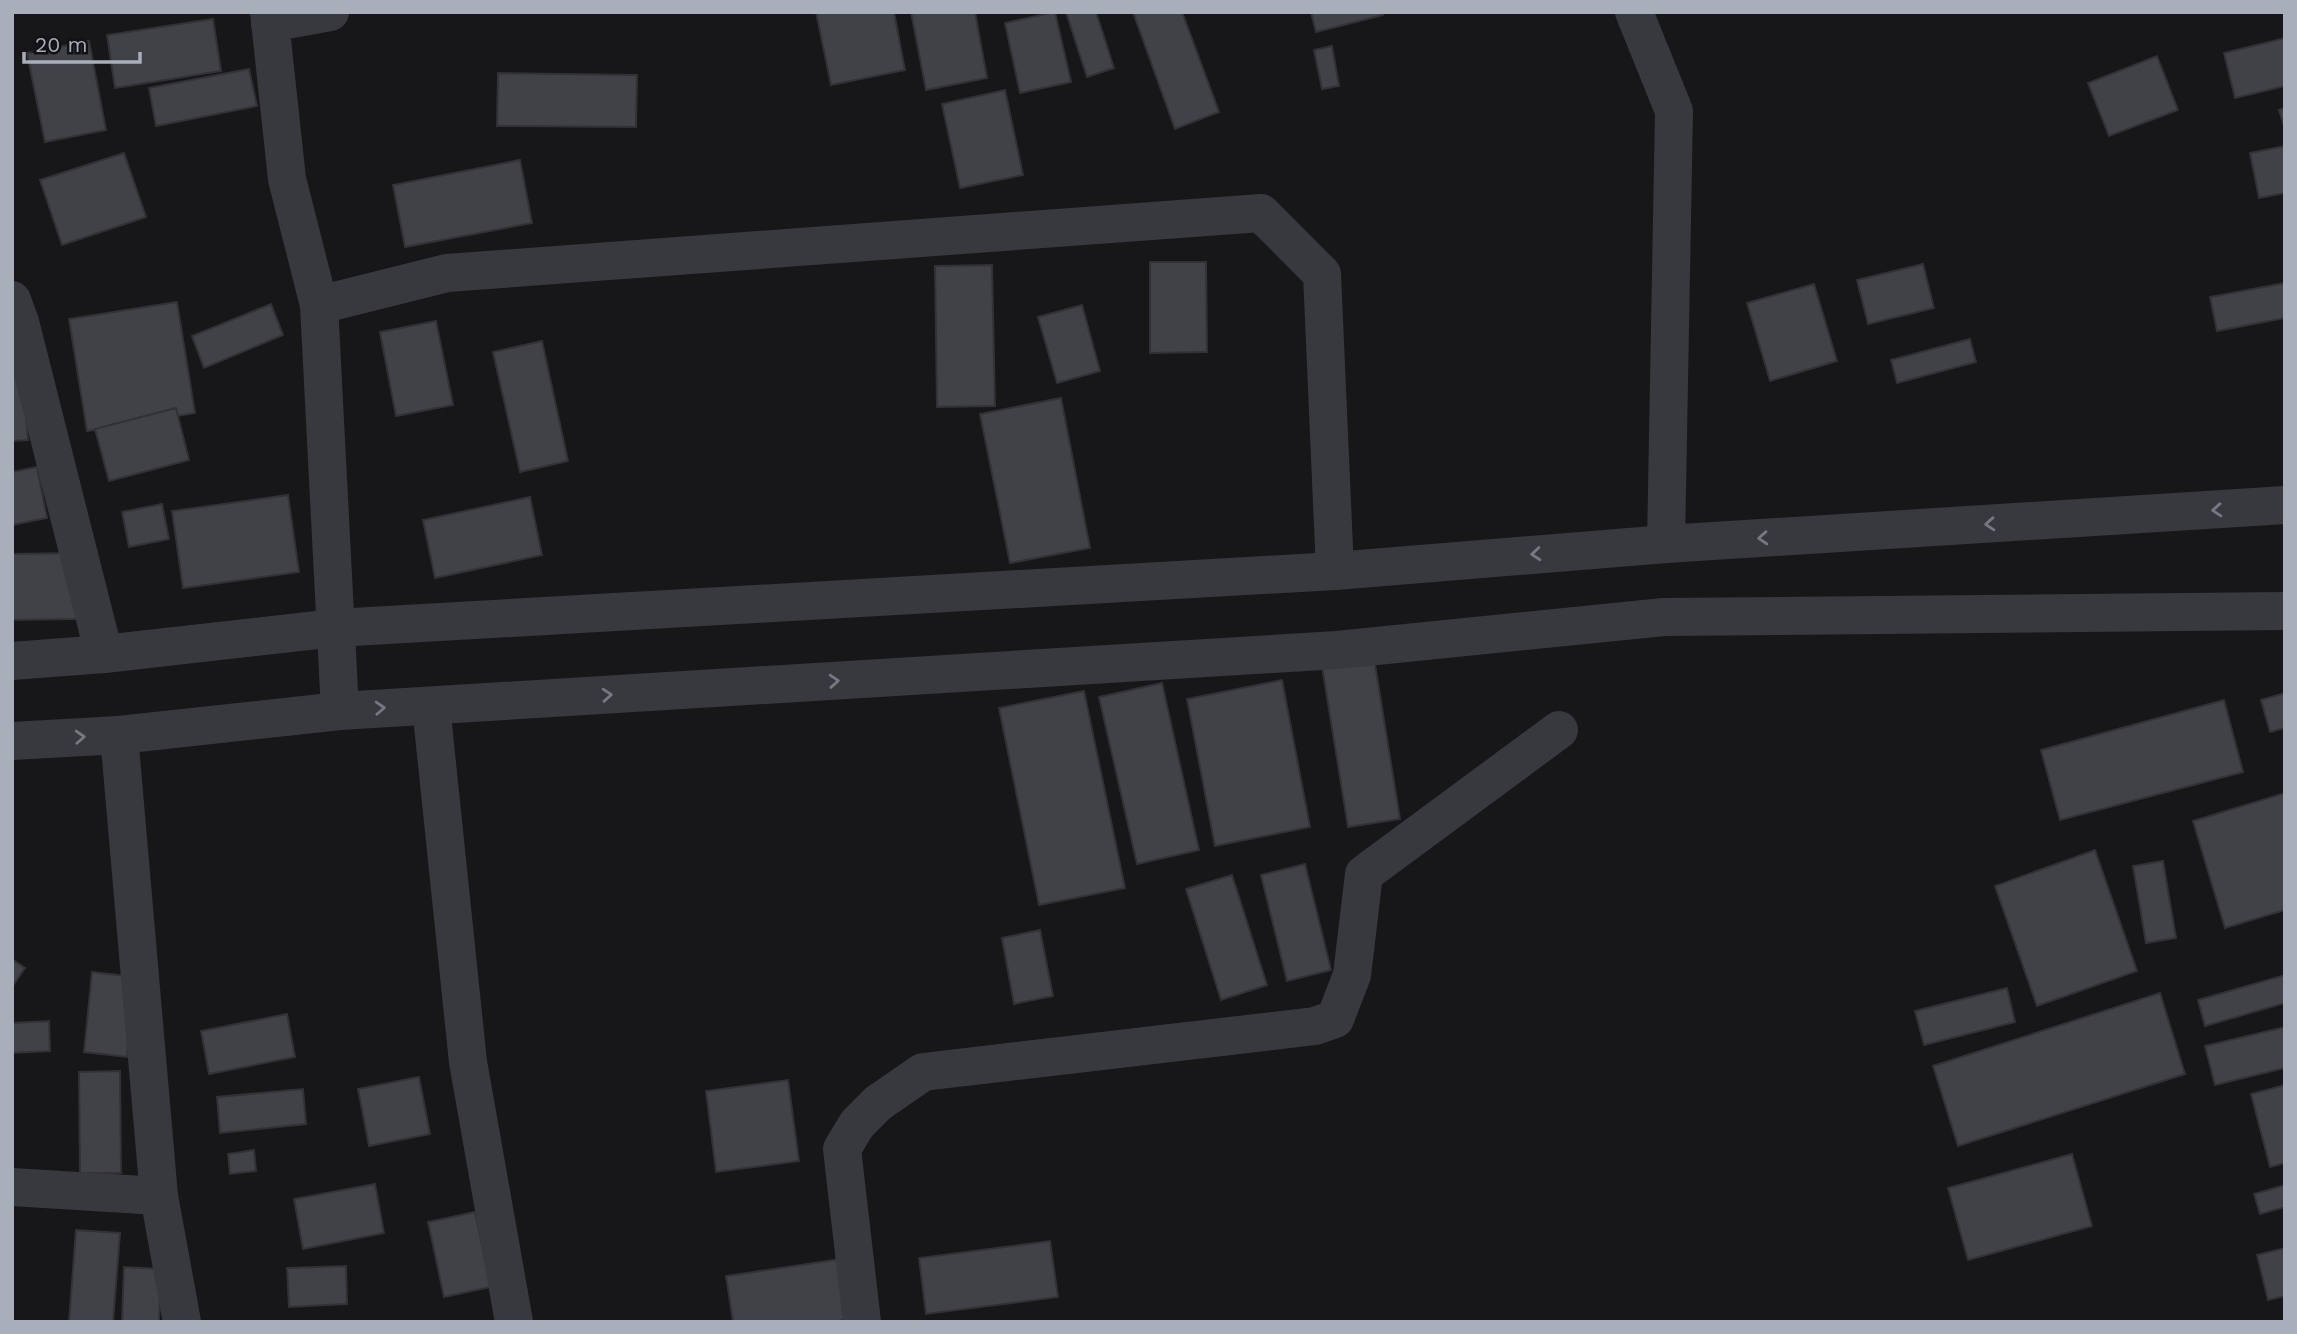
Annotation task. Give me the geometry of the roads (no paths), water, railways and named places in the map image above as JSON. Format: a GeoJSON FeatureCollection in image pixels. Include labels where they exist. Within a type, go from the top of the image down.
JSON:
{"type":"FeatureCollection","features":[{"type":"Feature","properties":{"kind":"street"},"geometry":{"type":"LineString","coordinates":[[330,12],[270,17],[287,178],[318,304],[340,711]]}},
{"type":"Feature","properties":{"kind":"street"},"geometry":{"type":"LineString","coordinates":[[1634,12],[1674,111],[1666,544]]}},
{"type":"Feature","properties":{"kind":"street"},"geometry":{"type":"LineString","coordinates":[[318,304],[447,273],[1261,213],[1322,274],[1335,571]]}},
{"type":"Feature","properties":{"kind":"street"},"geometry":{"type":"LineString","coordinates":[[15,315],[104,654]]}},
{"type":"Feature","properties":{"kind":"street"},"geometry":{"type":"LineString","coordinates":[[12,661],[104,654],[335,628],[1335,571],[1666,544],[2285,505]]}},
{"type":"Feature","properties":{"kind":"street"},"geometry":{"type":"LineString","coordinates":[[12,741],[119,735],[340,711],[1337,649],[1664,617],[2285,611]]}},
{"type":"Feature","properties":{"kind":"street"},"geometry":{"type":"LineString","coordinates":[[431,705],[468,1062],[514,1322]]}},
{"type":"Feature","properties":{"kind":"street"},"geometry":{"type":"LineString","coordinates":[[862,1322],[842,1149],[857,1124],[878,1103],[923,1072],[1315,1026],[1335,1019],[1352,975],[1364,874],[1559,730]]}},
{"type":"Feature","properties":{"kind":"street"},"geometry":{"type":"LineString","coordinates":[[119,735],[159,1196],[182,1322]]}},
{"type":"Feature","properties":{"kind":"street"},"geometry":{"type":"LineString","coordinates":[[12,1187],[159,1196]]}}]}
